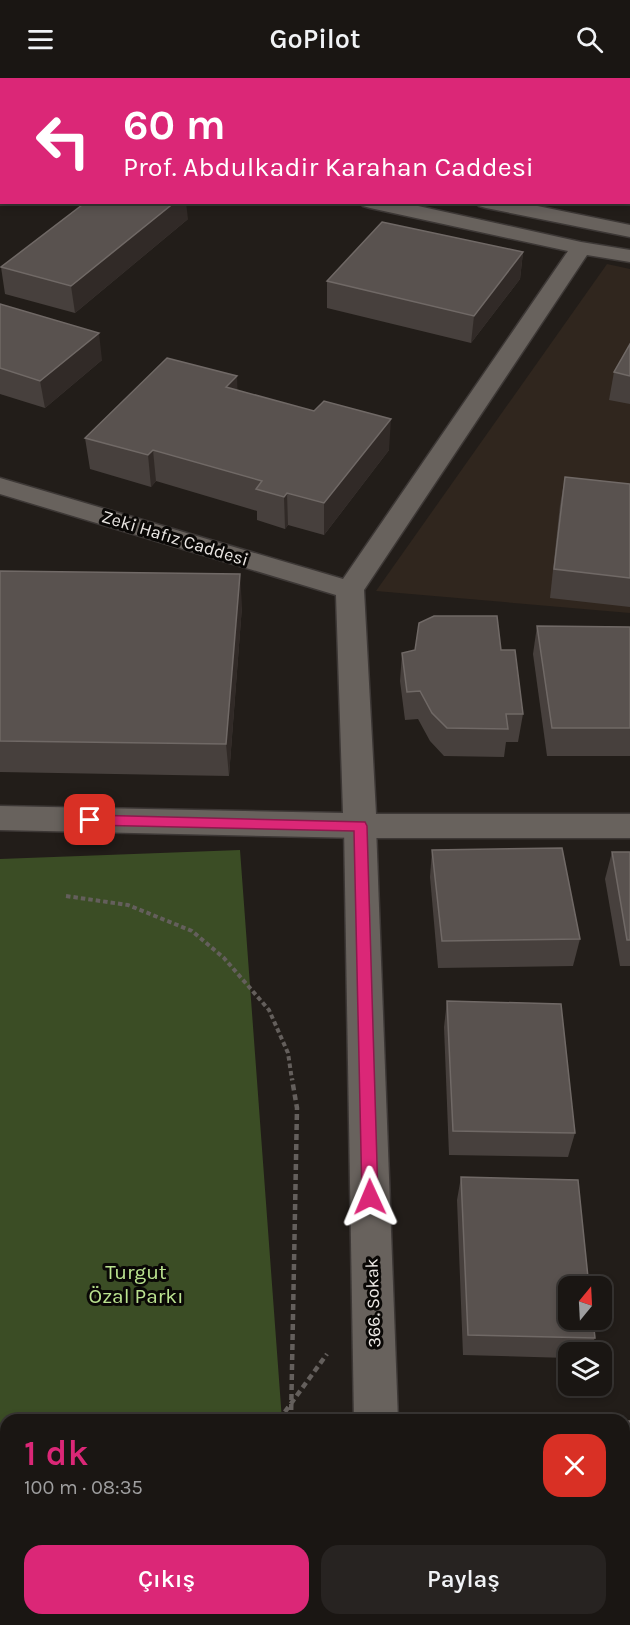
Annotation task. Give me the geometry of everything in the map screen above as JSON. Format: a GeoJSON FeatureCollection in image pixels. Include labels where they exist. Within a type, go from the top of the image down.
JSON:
{"type":"FeatureCollection","features":[{"type":"Feature","properties":{"kind":"street"},"geometry":{"type":"LineString","coordinates":[[379,204],[581,248],[630,256]]}},
{"type":"Feature","properties":{"kind":"street"},"geometry":{"type":"LineString","coordinates":[[496,204],[630,231]]}},
{"type":"Feature","properties":{"kind":"street"},"geometry":{"type":"LineString","coordinates":[[350,590],[581,248]]}},
{"type":"Feature","properties":{"kind":"street","name":"Zeki Hafız Caddesi"},"geometry":{"type":"LineString","coordinates":[[0,486],[350,590]]}},
{"type":"Feature","properties":{"kind":"street","name":"366. Sokak"},"geometry":{"type":"LineString","coordinates":[[350,590],[360,826],[376,1414]]}},
{"type":"Feature","properties":{"kind":"street"},"geometry":{"type":"LineString","coordinates":[[0,818],[360,826],[630,826]]}},
{"type":"Feature","properties":{"kind":"path"},"geometry":{"type":"LineString","coordinates":[[66,896],[128,905],[192,931],[224,958],[269,1010],[288,1053],[297,1108],[291,1414]]}},
{"type":"Feature","properties":{"kind":"shaded area"},"geometry":{"type":"Polygon","coordinates":[[[607,264],[630,269],[630,613],[376,591],[607,264]]]}},
{"type":"Feature","properties":{"kind":"green space","name":"Turgut Özal Parkı"},"geometry":{"type":"Polygon","coordinates":[[[240,850],[282,1414],[0,1414],[0,859],[240,850]]]}},
{"type":"Feature","properties":{"kind":"building"},"geometry":{"type":"Polygon","coordinates":[[[83,204],[173,204],[71,286],[1,267],[83,204]]]}},
{"type":"Feature","properties":{"kind":"building"},"geometry":{"type":"Polygon","coordinates":[[[382,222],[523,252],[474,316],[327,281],[382,222]]]}},
{"type":"Feature","properties":{"kind":"building"},"geometry":{"type":"Polygon","coordinates":[[[0,304],[99,333],[40,381],[0,368],[0,304]]]}},
{"type":"Feature","properties":{"kind":"building"},"geometry":{"type":"Polygon","coordinates":[[[630,344],[630,376],[614,372],[630,344]]]}},
{"type":"Feature","properties":{"kind":"building"},"geometry":{"type":"Polygon","coordinates":[[[167,358],[237,376],[226,387],[314,411],[324,401],[391,419],[324,503],[287,493],[284,497],[256,489],[262,481],[153,450],[148,455],[85,438],[167,358]]]}},
{"type":"Feature","properties":{"kind":"building"},"geometry":{"type":"Polygon","coordinates":[[[565,477],[630,484],[630,578],[554,569],[565,477]]]}},
{"type":"Feature","properties":{"kind":"building"},"geometry":{"type":"Polygon","coordinates":[[[0,571],[240,574],[226,744],[0,741],[0,571]]]}},
{"type":"Feature","properties":{"kind":"building"},"geometry":{"type":"Polygon","coordinates":[[[434,616],[497,616],[501,650],[515,650],[523,714],[506,714],[508,729],[447,728],[432,713],[420,691],[407,692],[402,653],[415,650],[419,623],[434,616]]]}},
{"type":"Feature","properties":{"kind":"building"},"geometry":{"type":"Polygon","coordinates":[[[537,626],[630,627],[630,728],[552,728],[537,626]]]}},
{"type":"Feature","properties":{"kind":"building"},"geometry":{"type":"Polygon","coordinates":[[[562,848],[580,939],[442,941],[432,850],[562,848]]]}},
{"type":"Feature","properties":{"kind":"building"},"geometry":{"type":"Polygon","coordinates":[[[612,852],[630,852],[630,940],[627,940],[612,852]]]}},
{"type":"Feature","properties":{"kind":"building"},"geometry":{"type":"Polygon","coordinates":[[[447,1001],[561,1004],[575,1133],[453,1131],[447,1001]]]}},
{"type":"Feature","properties":{"kind":"building"},"geometry":{"type":"Polygon","coordinates":[[[461,1177],[578,1180],[588,1276],[558,1276],[558,1330],[594,1330],[595,1338],[468,1335],[461,1177]]]}},
{"type":"Feature","properties":{"kind":"route"},"geometry":{"type":"LineString","coordinates":[[90,820],[360,826],[370,1197]]}}]}
